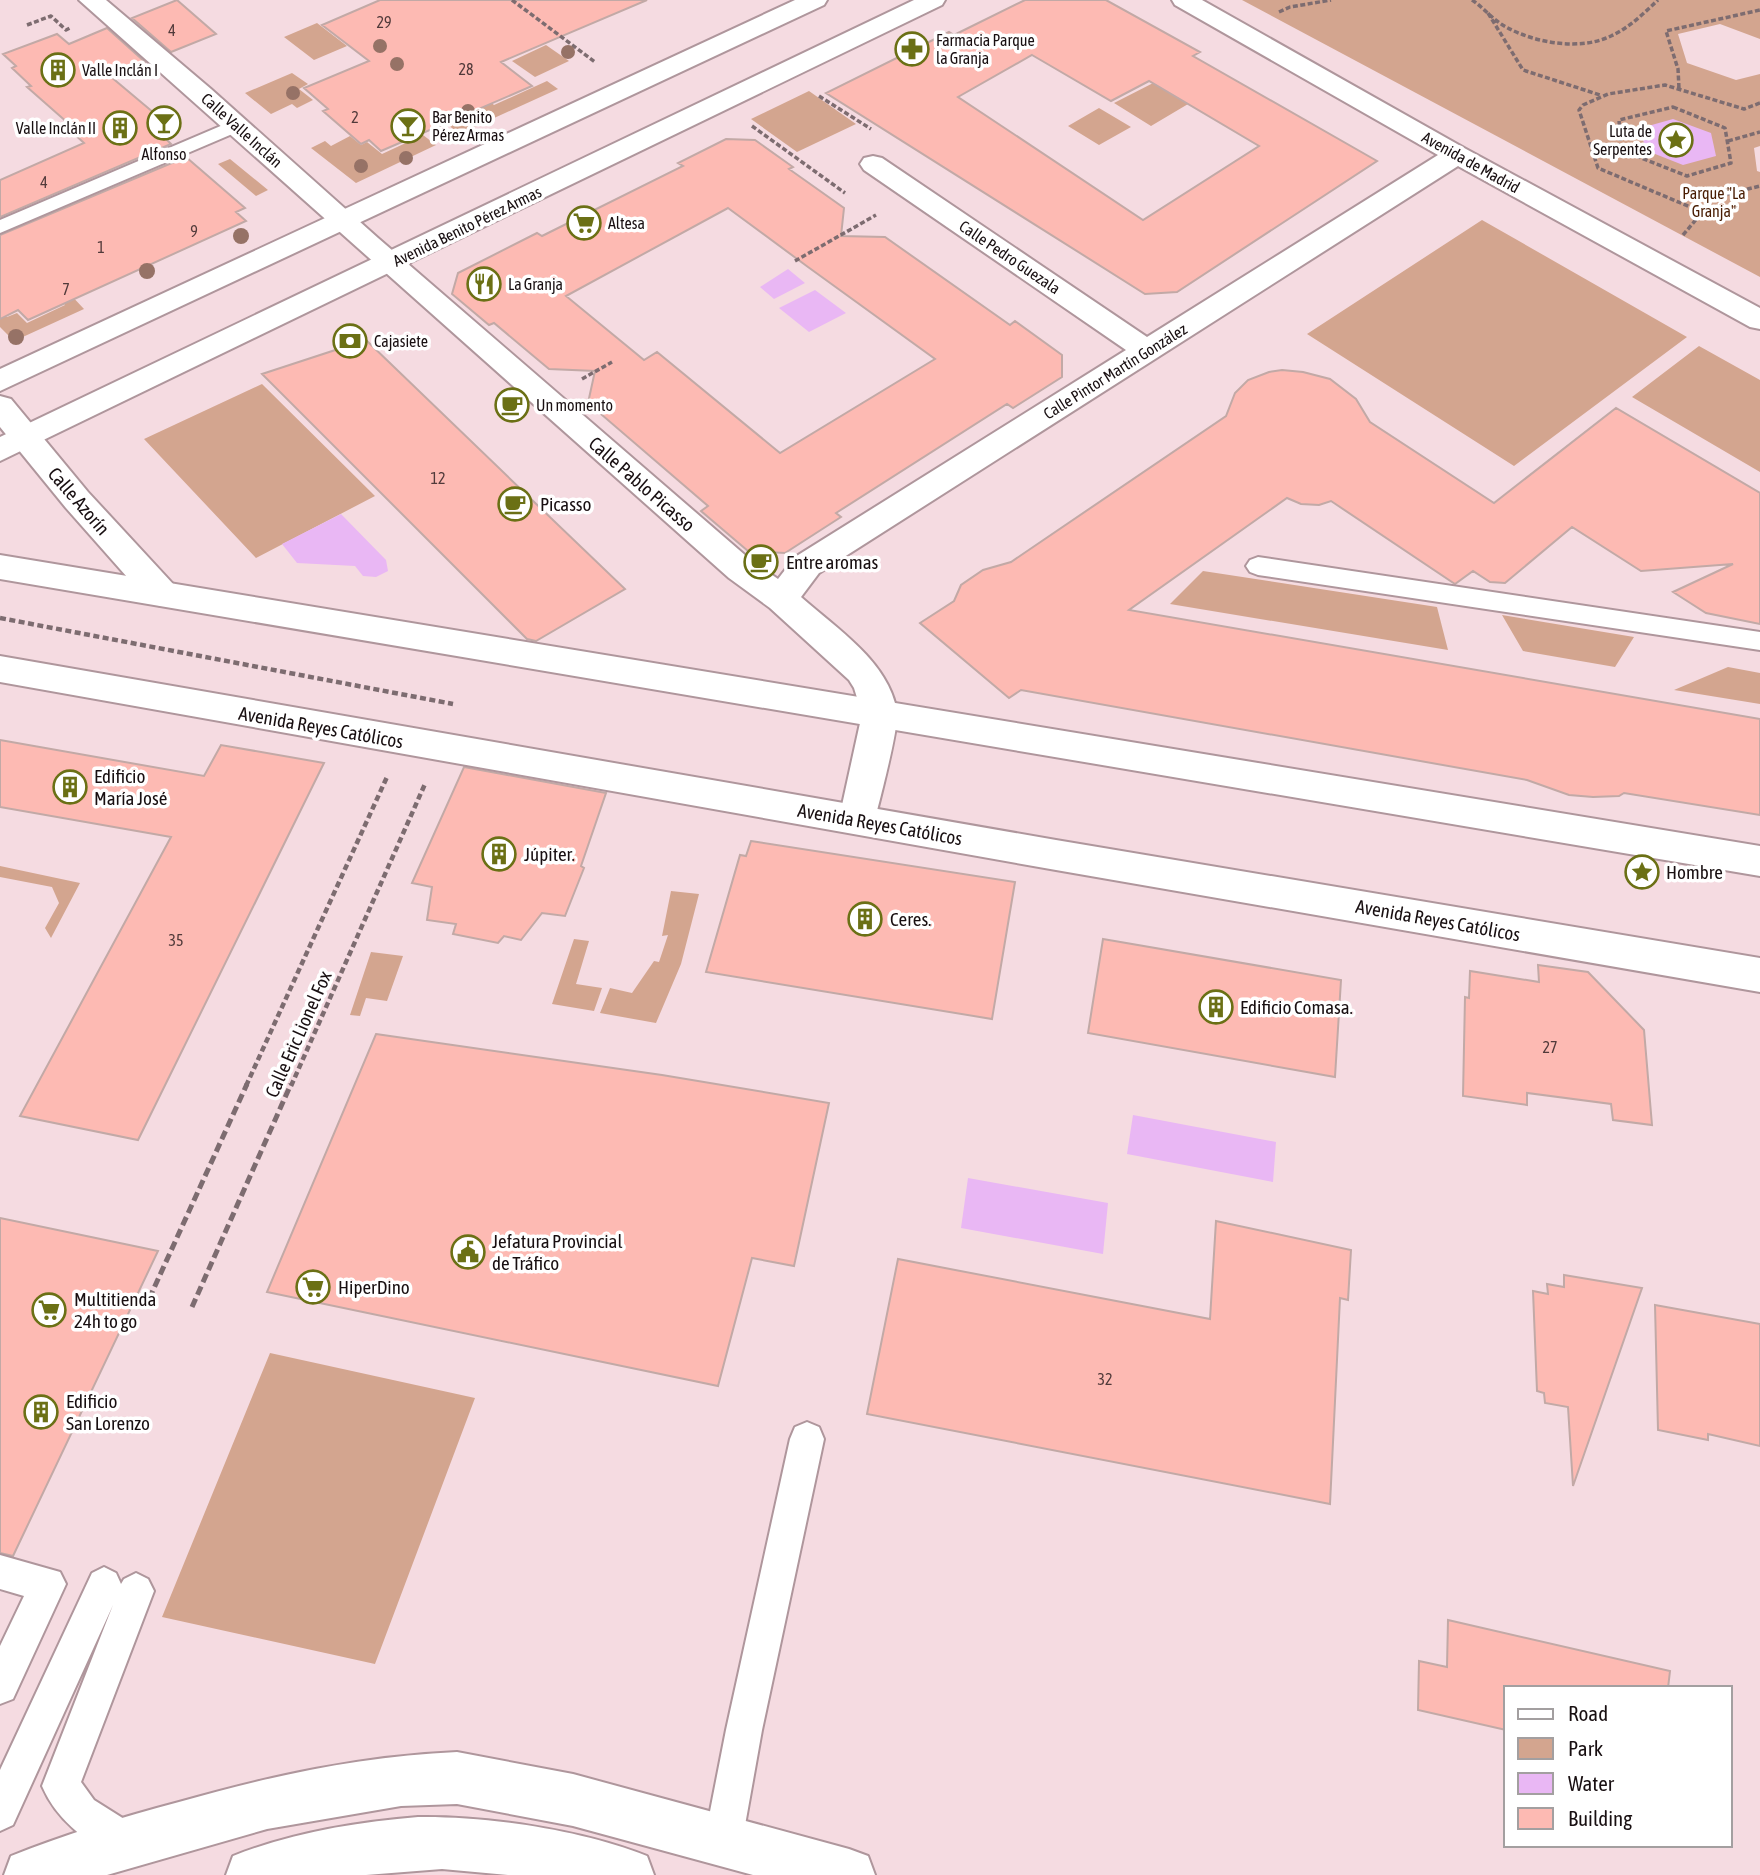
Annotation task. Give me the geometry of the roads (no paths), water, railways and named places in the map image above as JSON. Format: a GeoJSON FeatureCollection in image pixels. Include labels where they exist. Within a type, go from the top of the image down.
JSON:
{"type":"FeatureCollection","features":[{"type":"Feature","properties":{"kind":"street","name":"Calle Valle Inclán"},"geometry":{"type":"LineString","coordinates":[[91,0],[237,125],[390,263]]}},
{"type":"Feature","properties":{"kind":"street"},"geometry":{"type":"LineString","coordinates":[[0,381],[815,0]]}},
{"type":"Feature","properties":{"kind":"street","name":"Avenida Benito Pérez Armas"},"geometry":{"type":"LineString","coordinates":[[12,444],[933,0]]}},
{"type":"Feature","properties":{"kind":"street","name":"Avenida de Madrid"},"geometry":{"type":"LineString","coordinates":[[1184,0],[1457,155],[1760,320]]}},
{"type":"Feature","properties":{"kind":"street","name":"Calle Pintor Martín González"},"geometry":{"type":"LineString","coordinates":[[782,599],[807,565],[1457,155]]}},
{"type":"Feature","properties":{"kind":"street","name":"Calle Pedro Guezala"},"geometry":{"type":"LineString","coordinates":[[873,164],[1148,351]]}},
{"type":"Feature","properties":{"kind":"street","name":"Calle Pablo Picasso"},"geometry":{"type":"LineString","coordinates":[[390,263],[740,570],[782,599],[861,671],[870,685],[880,714]]}},
{"type":"Feature","properties":{"kind":"street","name":"Calle Azorín"},"geometry":{"type":"LineString","coordinates":[[0,406],[12,444],[162,594]]}},
{"type":"Feature","properties":{"kind":"street"},"geometry":{"type":"LineString","coordinates":[[0,567],[1760,861]]}},
{"type":"Feature","properties":{"kind":"street","name":"Avenida Reyes Católicos"},"geometry":{"type":"LineString","coordinates":[[0,669],[1760,975]]}},
{"type":"Feature","properties":{"kind":"street"},"geometry":{"type":"LineString","coordinates":[[857,819],[880,714]]}},
{"type":"Feature","properties":{"kind":"street"},"geometry":{"type":"LineString","coordinates":[[30,1875],[127,1842],[267,1803],[401,1780],[457,1778],[573,1800],[722,1858],[849,1875]]}},
{"type":"Feature","properties":{"kind":"street"},"geometry":{"type":"LineString","coordinates":[[252,1875],[309,1859],[374,1846],[444,1843],[514,1851],[628,1875]]}},
{"type":"Feature","properties":{"kind":"lane"},"geometry":{"type":"LineString","coordinates":[[0,227],[237,125]]}},
{"type":"Feature","properties":{"kind":"lane"},"geometry":{"type":"LineString","coordinates":[[1258,566],[1760,641]]}},
{"type":"Feature","properties":{"kind":"lane"},"geometry":{"type":"LineString","coordinates":[[722,1858],[737,1761],[807,1439]]}},
{"type":"Feature","properties":{"kind":"lane"},"geometry":{"type":"LineString","coordinates":[[0,1572],[48,1584],[0,1686]]}},
{"type":"Feature","properties":{"kind":"lane"},"geometry":{"type":"LineString","coordinates":[[0,1812],[120,1588],[61,1786],[81,1813],[127,1842]]}},
{"type":"Feature","properties":{"kind":"water"},"geometry":{"type":"Polygon","coordinates":[[[1673,119],[1711,133],[1716,156],[1683,165],[1645,150],[1641,128],[1673,119]]]}},
{"type":"Feature","properties":{"kind":"water"},"geometry":{"type":"Polygon","coordinates":[[[788,269],[805,283],[774,299],[760,287],[788,269]]]}},
{"type":"Feature","properties":{"kind":"water"},"geometry":{"type":"Polygon","coordinates":[[[815,290],[846,313],[809,332],[779,308],[815,290]]]}},
{"type":"Feature","properties":{"kind":"water"},"geometry":{"type":"Polygon","coordinates":[[[341,514],[386,560],[388,571],[376,577],[363,576],[355,566],[297,563],[282,544],[341,514]]]}},
{"type":"Feature","properties":{"kind":"water"},"geometry":{"type":"Polygon","coordinates":[[[1133,1115],[1276,1142],[1273,1182],[1127,1154],[1133,1115]]]}},
{"type":"Feature","properties":{"kind":"water"},"geometry":{"type":"Polygon","coordinates":[[[968,1178],[1108,1203],[1103,1254],[961,1228],[968,1178]]]}},
{"type":"Feature","properties":{"kind":"place","name":"Farmacia Parque la Granja"},"geometry":{"type":"Point","coordinates":[912,49]}},
{"type":"Feature","properties":{"kind":"place","name":"Valle Inclán I"},"geometry":{"type":"Point","coordinates":[58,70]}},
{"type":"Feature","properties":{"kind":"place","name":"Alfonso"},"geometry":{"type":"Point","coordinates":[164,123]}},
{"type":"Feature","properties":{"kind":"place","name":"Bar Benito Pérez Armas"},"geometry":{"type":"Point","coordinates":[408,126]}},
{"type":"Feature","properties":{"kind":"place","name":"Valle Inclán II"},"geometry":{"type":"Point","coordinates":[120,128]}},
{"type":"Feature","properties":{"kind":"place","name":"Luta de Serpentes"},"geometry":{"type":"Point","coordinates":[1676,140]}},
{"type":"Feature","properties":{"kind":"place","name":"Altesa"},"geometry":{"type":"Point","coordinates":[584,223]}},
{"type":"Feature","properties":{"kind":"place","name":"La Granja"},"geometry":{"type":"Point","coordinates":[484,284]}},
{"type":"Feature","properties":{"kind":"place","name":"Cajasiete"},"geometry":{"type":"Point","coordinates":[350,341]}},
{"type":"Feature","properties":{"kind":"place","name":"Un momento"},"geometry":{"type":"Point","coordinates":[512,405]}},
{"type":"Feature","properties":{"kind":"place","name":"Picasso"},"geometry":{"type":"Point","coordinates":[515,504]}},
{"type":"Feature","properties":{"kind":"place","name":"Entre aromas"},"geometry":{"type":"Point","coordinates":[761,562]}},
{"type":"Feature","properties":{"kind":"place","name":"Edificio María José"},"geometry":{"type":"Point","coordinates":[70,787]}},
{"type":"Feature","properties":{"kind":"place","name":"Júpiter."},"geometry":{"type":"Point","coordinates":[499,854]}},
{"type":"Feature","properties":{"kind":"place","name":"Hombre"},"geometry":{"type":"Point","coordinates":[1642,872]}},
{"type":"Feature","properties":{"kind":"place","name":"Ceres."},"geometry":{"type":"Point","coordinates":[865,919]}},
{"type":"Feature","properties":{"kind":"place","name":"Edificio Comasa."},"geometry":{"type":"Point","coordinates":[1216,1007]}},
{"type":"Feature","properties":{"kind":"place","name":"Jefatura Provincial de Tráfico"},"geometry":{"type":"Point","coordinates":[468,1252]}},
{"type":"Feature","properties":{"kind":"place","name":"HiperDino"},"geometry":{"type":"Point","coordinates":[313,1287]}},
{"type":"Feature","properties":{"kind":"place","name":"Multitienda 24h to go"},"geometry":{"type":"Point","coordinates":[49,1310]}},
{"type":"Feature","properties":{"kind":"place","name":"Edificio San Lorenzo"},"geometry":{"type":"Point","coordinates":[41,1412]}},
{"type":"Feature","properties":{"kind":"park label","name":"Parque \"La Granja\""},"geometry":{"type":"Point","coordinates":[1714,202]}}]}
